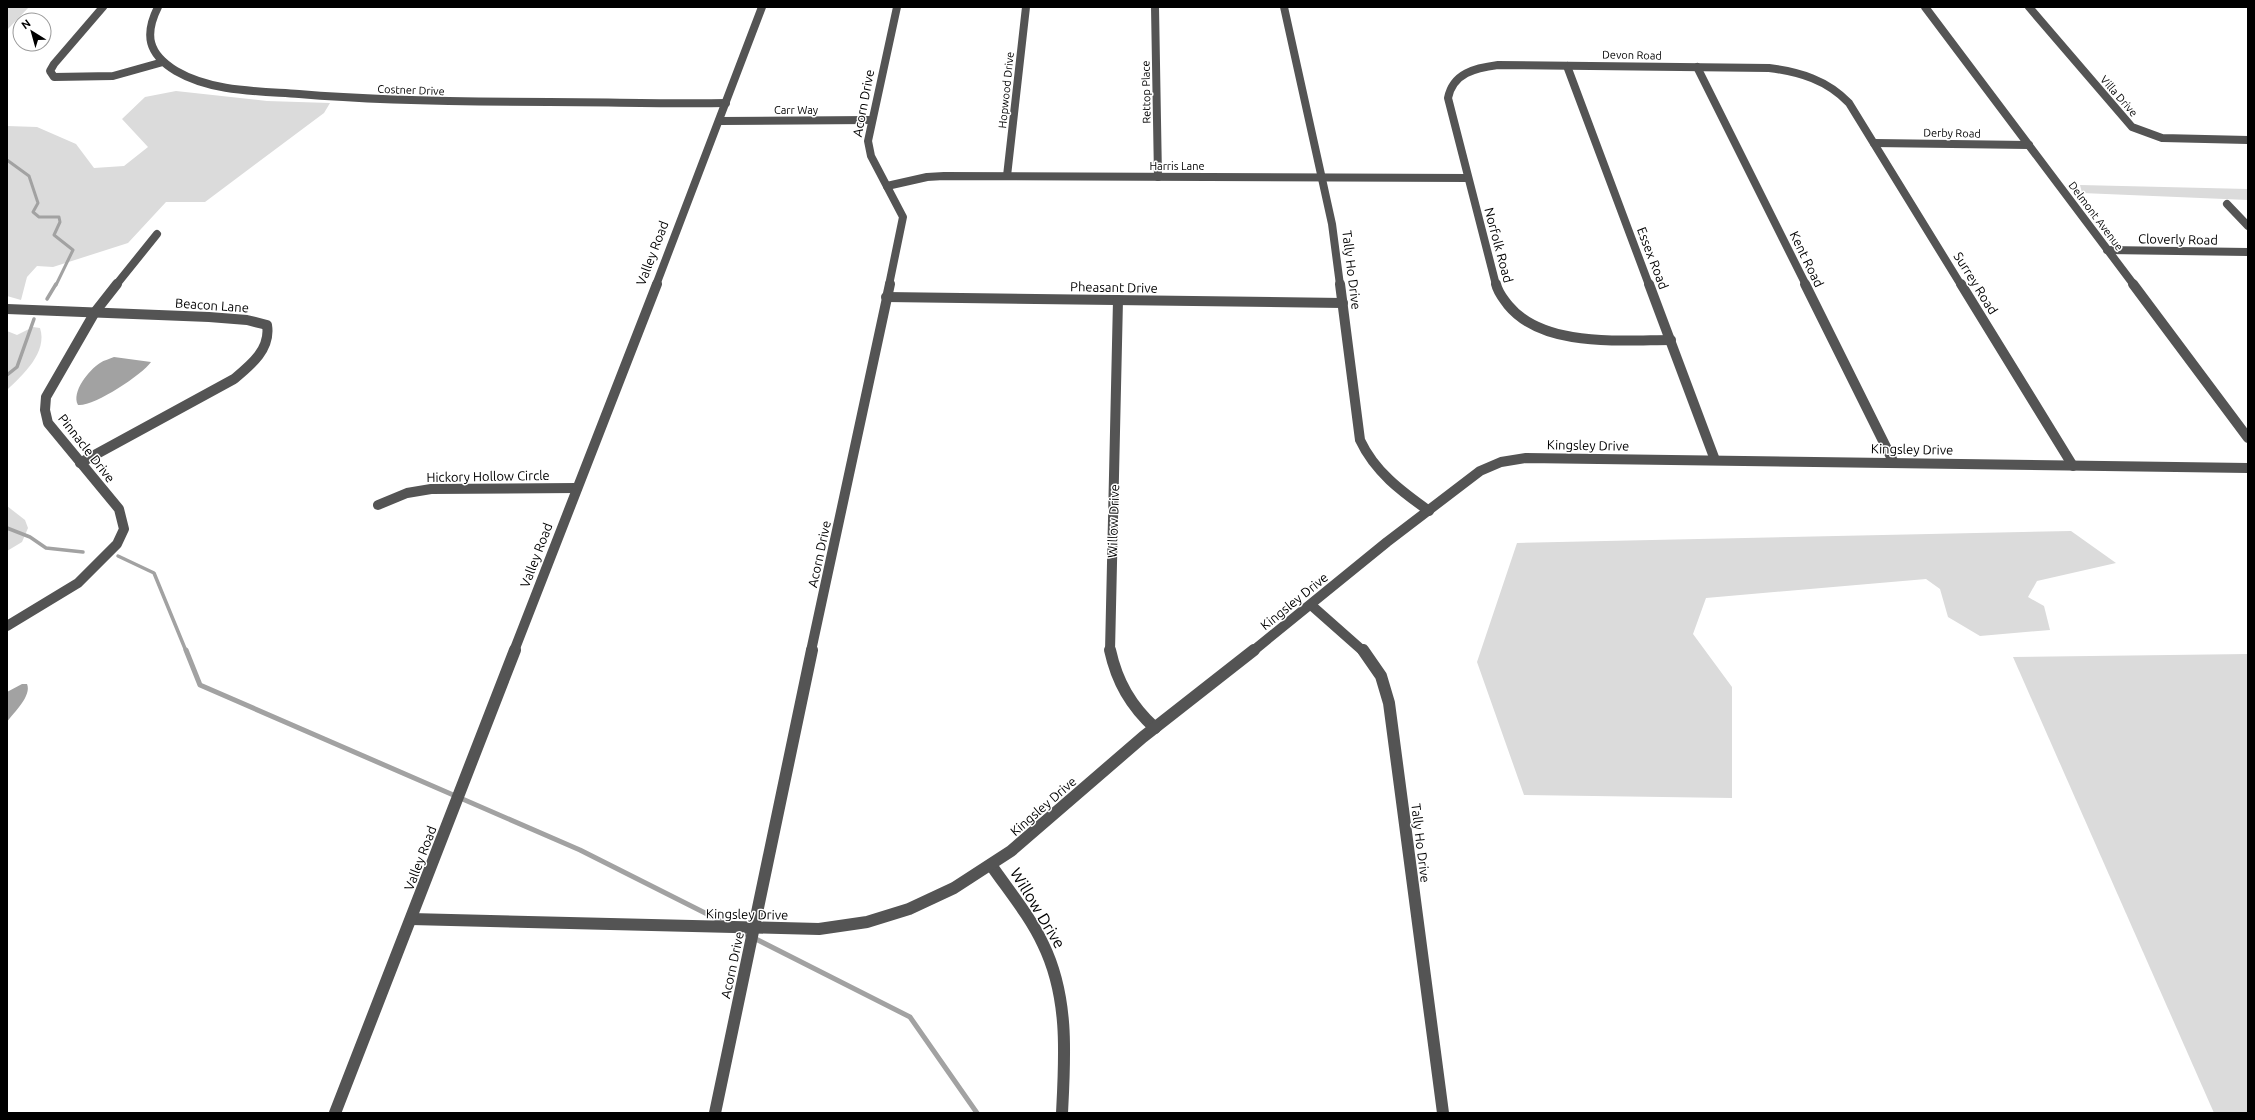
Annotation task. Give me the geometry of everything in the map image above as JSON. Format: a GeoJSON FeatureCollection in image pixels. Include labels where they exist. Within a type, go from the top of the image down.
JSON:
{"type":"FeatureCollection","features":[{"type":"Feature","properties":{"kind":"street"},"geometry":{"type":"LineString","coordinates":[[103,7],[54,64],[50,71],[51,74],[60,77],[113,76],[163,62]]}},
{"type":"Feature","properties":{"kind":"street","name":"Costner Drive"},"geometry":{"type":"LineString","coordinates":[[158,7],[152,18],[148,33],[151,47],[163,62],[187,76],[215,85],[348,98],[427,102],[726,102]]}},
{"type":"Feature","properties":{"kind":"street","name":"Valley Road"},"geometry":{"type":"LineString","coordinates":[[335,1113],[720,121],[762,7]]}},
{"type":"Feature","properties":{"kind":"street","name":"Acorn Drive"},"geometry":{"type":"LineString","coordinates":[[715,1113],[752,929],[762,895],[903,217],[875,165],[868,147],[871,120],[897,7]]}},
{"type":"Feature","properties":{"kind":"street","name":"Hopwood Drive"},"geometry":{"type":"LineString","coordinates":[[1007,176],[1026,7]]}},
{"type":"Feature","properties":{"kind":"street","name":"Rettop Place"},"geometry":{"type":"LineString","coordinates":[[1155,7],[1158,177]]}},
{"type":"Feature","properties":{"kind":"street","name":"Tally Ho Drive"},"geometry":{"type":"LineString","coordinates":[[1284,7],[1332,224],[1360,440],[1366,455],[1380,474],[1429,510]]}},
{"type":"Feature","properties":{"kind":"street","name":"Delmont Avenue"},"geometry":{"type":"LineString","coordinates":[[1926,7],[2248,438]]}},
{"type":"Feature","properties":{"kind":"street","name":"Villa Drive"},"geometry":{"type":"LineString","coordinates":[[2029,7],[2132,127],[2162,138],[2248,140]]}},
{"type":"Feature","properties":{"kind":"street","name":"Devon Road"},"geometry":{"type":"LineString","coordinates":[[1458,137],[1448,98],[1448,90],[1456,79],[1464,73],[1492,66],[1769,68],[1806,75],[1838,92],[1856,114]]}},
{"type":"Feature","properties":{"kind":"street","name":"Essex Road"},"geometry":{"type":"LineString","coordinates":[[1567,66],[1715,460]]}},
{"type":"Feature","properties":{"kind":"street","name":"Kent Road"},"geometry":{"type":"LineString","coordinates":[[1697,67],[1894,463]]}},
{"type":"Feature","properties":{"kind":"street","name":"Surrey Road"},"geometry":{"type":"LineString","coordinates":[[1856,114],[2073,466]]}},
{"type":"Feature","properties":{"kind":"street","name":"Carr Way"},"geometry":{"type":"LineString","coordinates":[[720,121],[871,120]]}},
{"type":"Feature","properties":{"kind":"street","name":"Norfolk Road"},"geometry":{"type":"LineString","coordinates":[[1458,137],[1498,292],[1514,312],[1531,324],[1562,336],[1580,338],[1671,340]]}},
{"type":"Feature","properties":{"kind":"street","name":"Derby Road"},"geometry":{"type":"LineString","coordinates":[[1874,144],[2029,145]]}},
{"type":"Feature","properties":{"kind":"street","name":"Harris Lane"},"geometry":{"type":"LineString","coordinates":[[887,186],[927,176],[1468,178]]}},
{"type":"Feature","properties":{"kind":"street"},"geometry":{"type":"LineString","coordinates":[[2228,204],[2248,226]]}},
{"type":"Feature","properties":{"kind":"street","name":"Pinnacle Drive"},"geometry":{"type":"LineString","coordinates":[[7,626],[78,583],[117,544],[124,529],[119,509],[48,423],[45,410],[46,398],[52,383],[96,312],[158,234]]}},
{"type":"Feature","properties":{"kind":"street","name":"Cloverly Road"},"geometry":{"type":"LineString","coordinates":[[2107,250],[2248,252]]}},
{"type":"Feature","properties":{"kind":"street","name":"Pheasant Drive"},"geometry":{"type":"LineString","coordinates":[[886,297],[1343,303]]}},
{"type":"Feature","properties":{"kind":"street","name":"Willow Drive"},"geometry":{"type":"LineString","coordinates":[[1118,300],[1118,399],[1109,645],[1114,667],[1126,697],[1155,728]]}},
{"type":"Feature","properties":{"kind":"street","name":"Beacon Lane"},"geometry":{"type":"LineString","coordinates":[[7,309],[247,320],[267,325],[268,338],[265,345],[249,367],[234,379],[80,463]]}},
{"type":"Feature","properties":{"kind":"street","name":"Kingsley Drive"},"geometry":{"type":"LineString","coordinates":[[411,919],[752,929],[819,929],[867,922],[909,909],[935,898],[991,865],[1032,834],[1155,728],[1429,510],[1480,471],[1501,462],[1513,459],[1715,460],[2248,468]]}},
{"type":"Feature","properties":{"kind":"street","name":"Hickory Hollow Circle"},"geometry":{"type":"LineString","coordinates":[[378,505],[408,493],[431,489],[578,488]]}},
{"type":"Feature","properties":{"kind":"street","name":"Tally Ho Drive"},"geometry":{"type":"LineString","coordinates":[[1311,605],[1355,642],[1369,658],[1384,683],[1389,703],[1443,1113]]}},
{"type":"Feature","properties":{"kind":"street","name":"Willow Drive"},"geometry":{"type":"LineString","coordinates":[[991,865],[1040,938],[1054,970],[1059,989],[1065,1038],[1062,1113]]}},
{"type":"Feature","properties":{"kind":"shaded area"},"geometry":{"type":"Polygon","coordinates":[[[7,7],[29,7],[24,12],[12,12],[12,25],[7,30],[7,7]]]}},
{"type":"Feature","properties":{"kind":"shaded area"},"geometry":{"type":"Polygon","coordinates":[[[176,91],[267,101],[330,103],[324,113],[205,202],[166,202],[128,243],[53,267],[37,266],[27,277],[21,300],[7,296],[7,126],[37,127],[76,144],[94,168],[124,166],[148,147],[122,119],[145,97],[176,91]]]}},
{"type":"Feature","properties":{"kind":"shaded area"},"geometry":{"type":"Polygon","coordinates":[[[2080,185],[2248,189],[2248,200],[2082,193],[2080,185]]]}},
{"type":"Feature","properties":{"kind":"shaded area"},"geometry":{"type":"Polygon","coordinates":[[[33,327],[40,328],[42,337],[37,354],[27,370],[7,390],[7,331],[17,335],[33,327]]]}},
{"type":"Feature","properties":{"kind":"shaded area"},"geometry":{"type":"Polygon","coordinates":[[[114,357],[151,362],[146,368],[117,389],[94,401],[78,405],[76,400],[77,394],[86,376],[100,363],[114,357]]]}},
{"type":"Feature","properties":{"kind":"shaded area"},"geometry":{"type":"Polygon","coordinates":[[[7,506],[25,520],[28,528],[22,542],[7,551],[7,506]]]}},
{"type":"Feature","properties":{"kind":"shaded area"},"geometry":{"type":"Polygon","coordinates":[[[2071,531],[2116,563],[2037,581],[2028,597],[2044,606],[2050,630],[1980,636],[1948,617],[1940,589],[1926,579],[1706,598],[1693,634],[1732,687],[1732,798],[1524,795],[1477,662],[1517,543],[2071,531]]]}},
{"type":"Feature","properties":{"kind":"shaded area"},"geometry":{"type":"Polygon","coordinates":[[[2248,654],[2248,1113],[2214,1113],[2013,657],[2248,654]]]}},
{"type":"Feature","properties":{"kind":"shaded area"},"geometry":{"type":"Polygon","coordinates":[[[22,684],[27,684],[27,694],[22,704],[7,722],[7,692],[22,684]]]}},
{"type":"Feature","properties":{"kind":"waterway"},"geometry":{"type":"LineString","coordinates":[[7,160],[29,176],[38,203],[33,212],[39,217],[59,217],[60,222],[54,235],[73,250],[56,285]]}},
{"type":"Feature","properties":{"kind":"waterway"},"geometry":{"type":"LineString","coordinates":[[47,299],[56,284]]}},
{"type":"Feature","properties":{"kind":"waterway"},"geometry":{"type":"LineString","coordinates":[[7,375],[17,367],[34,319]]}},
{"type":"Feature","properties":{"kind":"waterway"},"geometry":{"type":"LineString","coordinates":[[7,528],[30,537],[46,548],[83,552]]}},
{"type":"Feature","properties":{"kind":"waterway"},"geometry":{"type":"LineString","coordinates":[[118,556],[154,573],[186,651]]}},
{"type":"Feature","properties":{"kind":"waterway"},"geometry":{"type":"LineString","coordinates":[[186,650],[200,685],[580,850],[723,922]]}},
{"type":"Feature","properties":{"kind":"waterway"},"geometry":{"type":"LineString","coordinates":[[740,931],[910,1017],[977,1113]]}}]}
